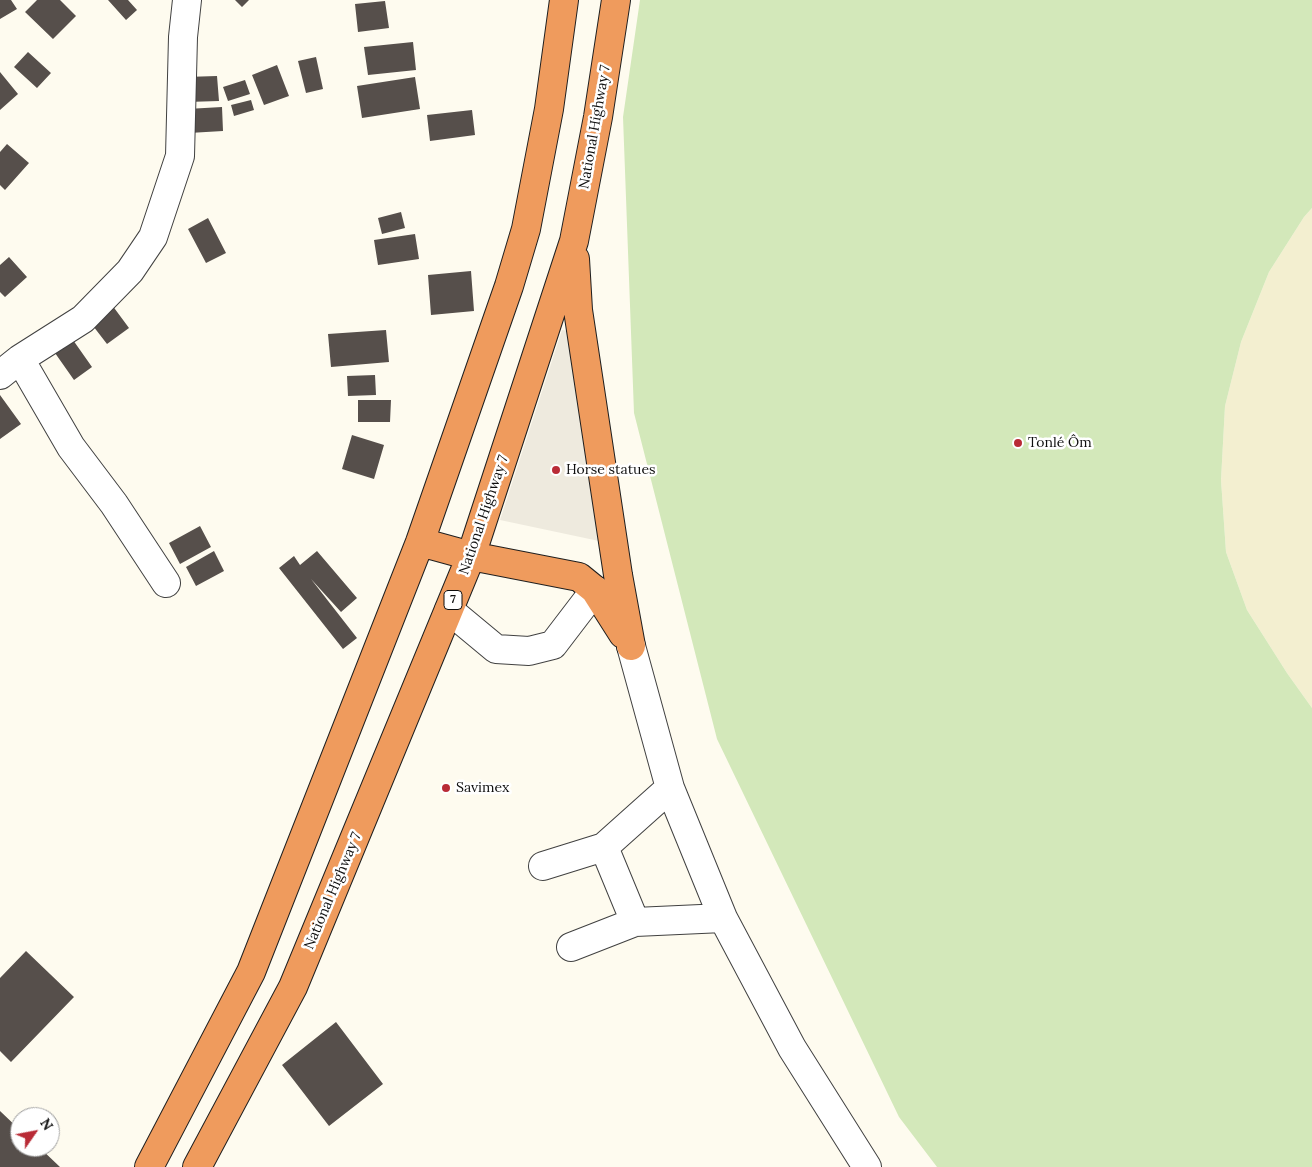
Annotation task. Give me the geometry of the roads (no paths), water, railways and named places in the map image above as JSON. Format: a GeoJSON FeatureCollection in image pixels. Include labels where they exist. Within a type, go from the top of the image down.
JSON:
{"type":"FeatureCollection","features":[{"type":"Feature","properties":{"kind":"highway"},"geometry":{"type":"LineString","coordinates":[[149,1167],[251,972],[420,542],[509,286],[526,229],[549,109],[564,0]]}},
{"type":"Feature","properties":{"kind":"highway","name":"National Highway 7"},"geometry":{"type":"LineString","coordinates":[[197,1167],[292,987],[471,556],[574,241],[598,117],[616,0]]}},
{"type":"Feature","properties":{"kind":"highway"},"geometry":{"type":"LineString","coordinates":[[574,241],[578,310],[618,575],[631,646]]}},
{"type":"Feature","properties":{"kind":"highway"},"geometry":{"type":"LineString","coordinates":[[420,542],[471,556],[579,577],[595,590],[631,646]]}},
{"type":"Feature","properties":{"kind":"highway"},"geometry":{"type":"LineString","coordinates":[[251,972],[292,987]]}},
{"type":"Feature","properties":{"kind":"street"},"geometry":{"type":"LineString","coordinates":[[166,583],[114,504],[10,367],[83,319],[130,271],[153,237],[180,156],[187,0]]}},
{"type":"Feature","properties":{"kind":"street"},"geometry":{"type":"LineString","coordinates":[[449,610],[496,649],[529,651],[553,645],[595,590]]}},
{"type":"Feature","properties":{"kind":"street"},"geometry":{"type":"LineString","coordinates":[[631,646],[670,788],[723,918],[792,1048],[867,1167]]}},
{"type":"Feature","properties":{"kind":"street"},"geometry":{"type":"LineString","coordinates":[[543,866],[604,847],[670,788]]}},
{"type":"Feature","properties":{"kind":"street"},"geometry":{"type":"LineString","coordinates":[[604,847],[635,922]]}},
{"type":"Feature","properties":{"kind":"street"},"geometry":{"type":"LineString","coordinates":[[571,948],[635,922],[723,918]]}},
{"type":"Feature","properties":{"kind":"place","name":"Tonlé Ôm"},"geometry":{"type":"Point","coordinates":[1018,443]}},
{"type":"Feature","properties":{"kind":"place","name":"Horse statues"},"geometry":{"type":"Point","coordinates":[556,470]}},
{"type":"Feature","properties":{"kind":"place","name":"Savimex"},"geometry":{"type":"Point","coordinates":[446,788]}}]}
